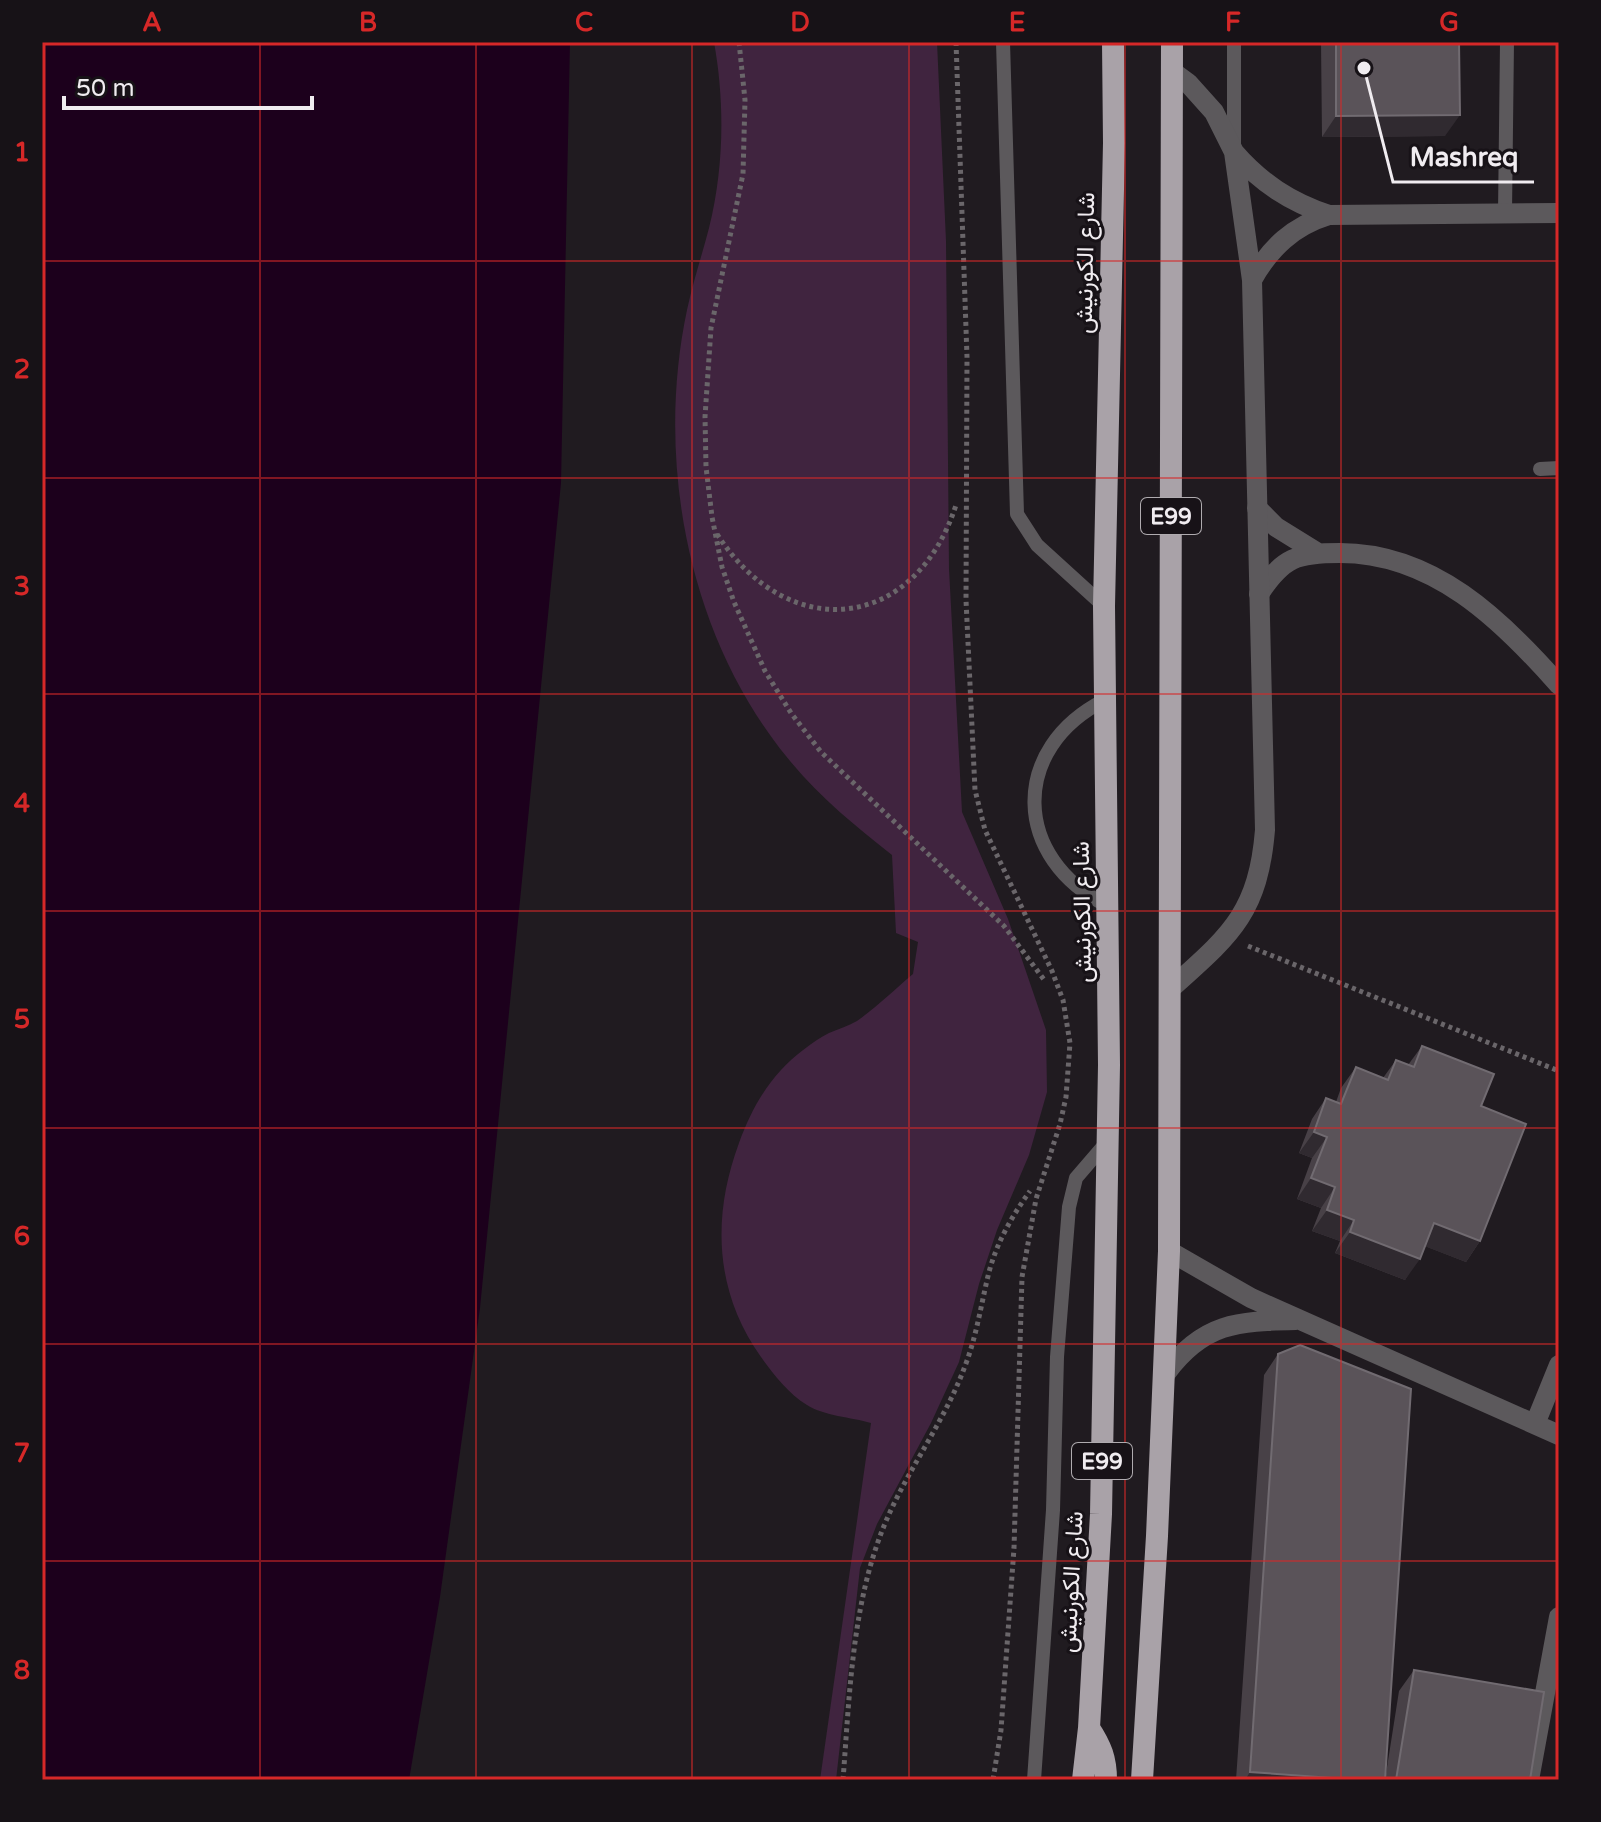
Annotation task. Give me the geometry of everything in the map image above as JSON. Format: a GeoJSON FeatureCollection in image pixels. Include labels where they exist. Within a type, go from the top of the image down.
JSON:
{"type":"FeatureCollection","features":[{"type":"Feature","properties":{"kind":"highway","name":"شارع الكورنيش"},"geometry":{"type":"LineString","coordinates":[[1083,1780],[1089,1728],[1101,1514],[1108,1142],[1104,606],[1113,42]]}},
{"type":"Feature","properties":{"kind":"highway","name":"E99"},"geometry":{"type":"LineString","coordinates":[[1142,1780],[1166,1373],[1169,1251],[1172,42]]}},
{"type":"Feature","properties":{"kind":"highway"},"geometry":{"type":"LineString","coordinates":[[1089,1728],[1101,1745],[1106,1780]]}},
{"type":"Feature","properties":{"kind":"street"},"geometry":{"type":"LineString","coordinates":[[1169,990],[1227,937],[1244,913],[1263,859],[1265,830],[1252,280],[1234,152],[1214,112],[1188,83],[1173,72]]}},
{"type":"Feature","properties":{"kind":"street"},"geometry":{"type":"LineString","coordinates":[[1234,152],[1273,189],[1329,215]]}},
{"type":"Feature","properties":{"kind":"street"},"geometry":{"type":"LineString","coordinates":[[1252,280],[1272,249],[1285,237],[1313,220],[1329,215],[1559,213]]}},
{"type":"Feature","properties":{"kind":"street"},"geometry":{"type":"LineString","coordinates":[[1257,508],[1276,527],[1318,553]]}},
{"type":"Feature","properties":{"kind":"street"},"geometry":{"type":"LineString","coordinates":[[1259,594],[1274,571],[1290,558],[1318,553],[1367,553],[1404,562],[1469,597],[1521,642],[1559,685]]}},
{"type":"Feature","properties":{"kind":"street"},"geometry":{"type":"LineString","coordinates":[[1169,1251],[1230,1287],[1559,1435]]}},
{"type":"Feature","properties":{"kind":"street"},"geometry":{"type":"LineString","coordinates":[[1166,1373],[1187,1349],[1230,1325],[1247,1321],[1304,1320]]}},
{"type":"Feature","properties":{"kind":"street"},"geometry":{"type":"LineString","coordinates":[[1535,1424],[1559,1365]]}},
{"type":"Feature","properties":{"kind":"street"},"geometry":{"type":"LineString","coordinates":[[1529,1780],[1559,1617]]}},
{"type":"Feature","properties":{"kind":"lane"},"geometry":{"type":"LineString","coordinates":[[1003,42],[1017,514],[1037,545],[1104,606]]}},
{"type":"Feature","properties":{"kind":"lane"},"geometry":{"type":"LineString","coordinates":[[1234,42],[1234,152]]}},
{"type":"Feature","properties":{"kind":"lane"},"geometry":{"type":"LineString","coordinates":[[1505,213],[1507,42]]}},
{"type":"Feature","properties":{"kind":"lane"},"geometry":{"type":"LineString","coordinates":[[1540,469],[1559,468]]}},
{"type":"Feature","properties":{"kind":"lane"},"geometry":{"type":"LineString","coordinates":[[1105,700],[1085,710],[1054,741],[1043,760],[1034,803],[1037,826],[1055,866],[1087,896],[1108,906]]}},
{"type":"Feature","properties":{"kind":"lane"},"geometry":{"type":"LineString","coordinates":[[1034,1780],[1053,1510],[1057,1357],[1069,1207],[1076,1178],[1108,1142]]}},
{"type":"Feature","properties":{"kind":"path"},"geometry":{"type":"LineString","coordinates":[[739,42],[745,100],[743,174],[713,316],[705,417],[706,467],[722,567],[748,638],[791,713],[821,752],[1004,926],[1045,981]]}},
{"type":"Feature","properties":{"kind":"path"},"geometry":{"type":"LineString","coordinates":[[956,42],[967,357],[966,600],[975,790],[985,830],[1057,986],[1068,1022],[1070,1043],[1066,1097],[1036,1199],[1022,1277],[1014,1548],[1001,1730],[993,1780]]}},
{"type":"Feature","properties":{"kind":"path"},"geometry":{"type":"LineString","coordinates":[[715,531],[740,564],[778,593],[801,604],[837,610],[875,603],[908,582],[934,553],[956,505]]}},
{"type":"Feature","properties":{"kind":"path"},"geometry":{"type":"LineString","coordinates":[[1227,937],[1559,1071]]}},
{"type":"Feature","properties":{"kind":"path"},"geometry":{"type":"LineString","coordinates":[[843,1780],[853,1656],[863,1598],[878,1541],[952,1399],[977,1333],[996,1251],[1016,1209],[1030,1191]]}},
{"type":"Feature","properties":{"kind":"shaded area"},"geometry":{"type":"Polygon","coordinates":[[[42,42],[570,42],[561,483],[480,1308],[440,1597],[409,1780],[42,1780],[42,42]]]}},
{"type":"Feature","properties":{"kind":"shaded area"},"geometry":{"type":"Polygon","coordinates":[[[714,42],[937,42],[946,241],[949,569],[962,812],[1008,919],[1046,1030],[1047,1092],[1029,1155],[997,1230],[979,1284],[959,1362],[931,1423],[877,1524],[860,1568],[836,1780],[820,1780],[871,1423],[829,1414],[800,1400],[776,1377],[745,1332],[726,1280],[722,1253],[724,1198],[739,1143],[767,1087],[804,1050],[829,1033],[857,1021],[913,974],[918,942],[896,933],[892,855],[810,784],[752,708],[725,656],[703,602],[688,544],[678,486],[675,426],[678,368],[687,310],[718,182],[721,112],[714,42]]]}},
{"type":"Feature","properties":{"kind":"building"},"geometry":{"type":"Polygon","coordinates":[[[1336,42],[1459,42],[1460,115],[1336,116],[1336,42]]]}},
{"type":"Feature","properties":{"kind":"building"},"geometry":{"type":"Polygon","coordinates":[[[1422,1046],[1494,1074],[1481,1106],[1526,1124],[1480,1241],[1434,1223],[1420,1259],[1350,1232],[1354,1220],[1327,1210],[1335,1187],[1311,1178],[1327,1137],[1314,1132],[1326,1098],[1341,1104],[1356,1067],[1388,1080],[1396,1060],[1414,1067],[1422,1046]]]}},
{"type":"Feature","properties":{"kind":"building"},"geometry":{"type":"Polygon","coordinates":[[[1300,1345],[1411,1389],[1385,1780],[1250,1772],[1278,1354],[1300,1345]]]}},
{"type":"Feature","properties":{"kind":"building"},"geometry":{"type":"Polygon","coordinates":[[[1414,1670],[1544,1692],[1530,1780],[1396,1780],[1414,1670]]]}},
{"type":"Feature","properties":{"kind":"place","name":"Mashreq"},"geometry":{"type":"Point","coordinates":[1364,68]}}]}
